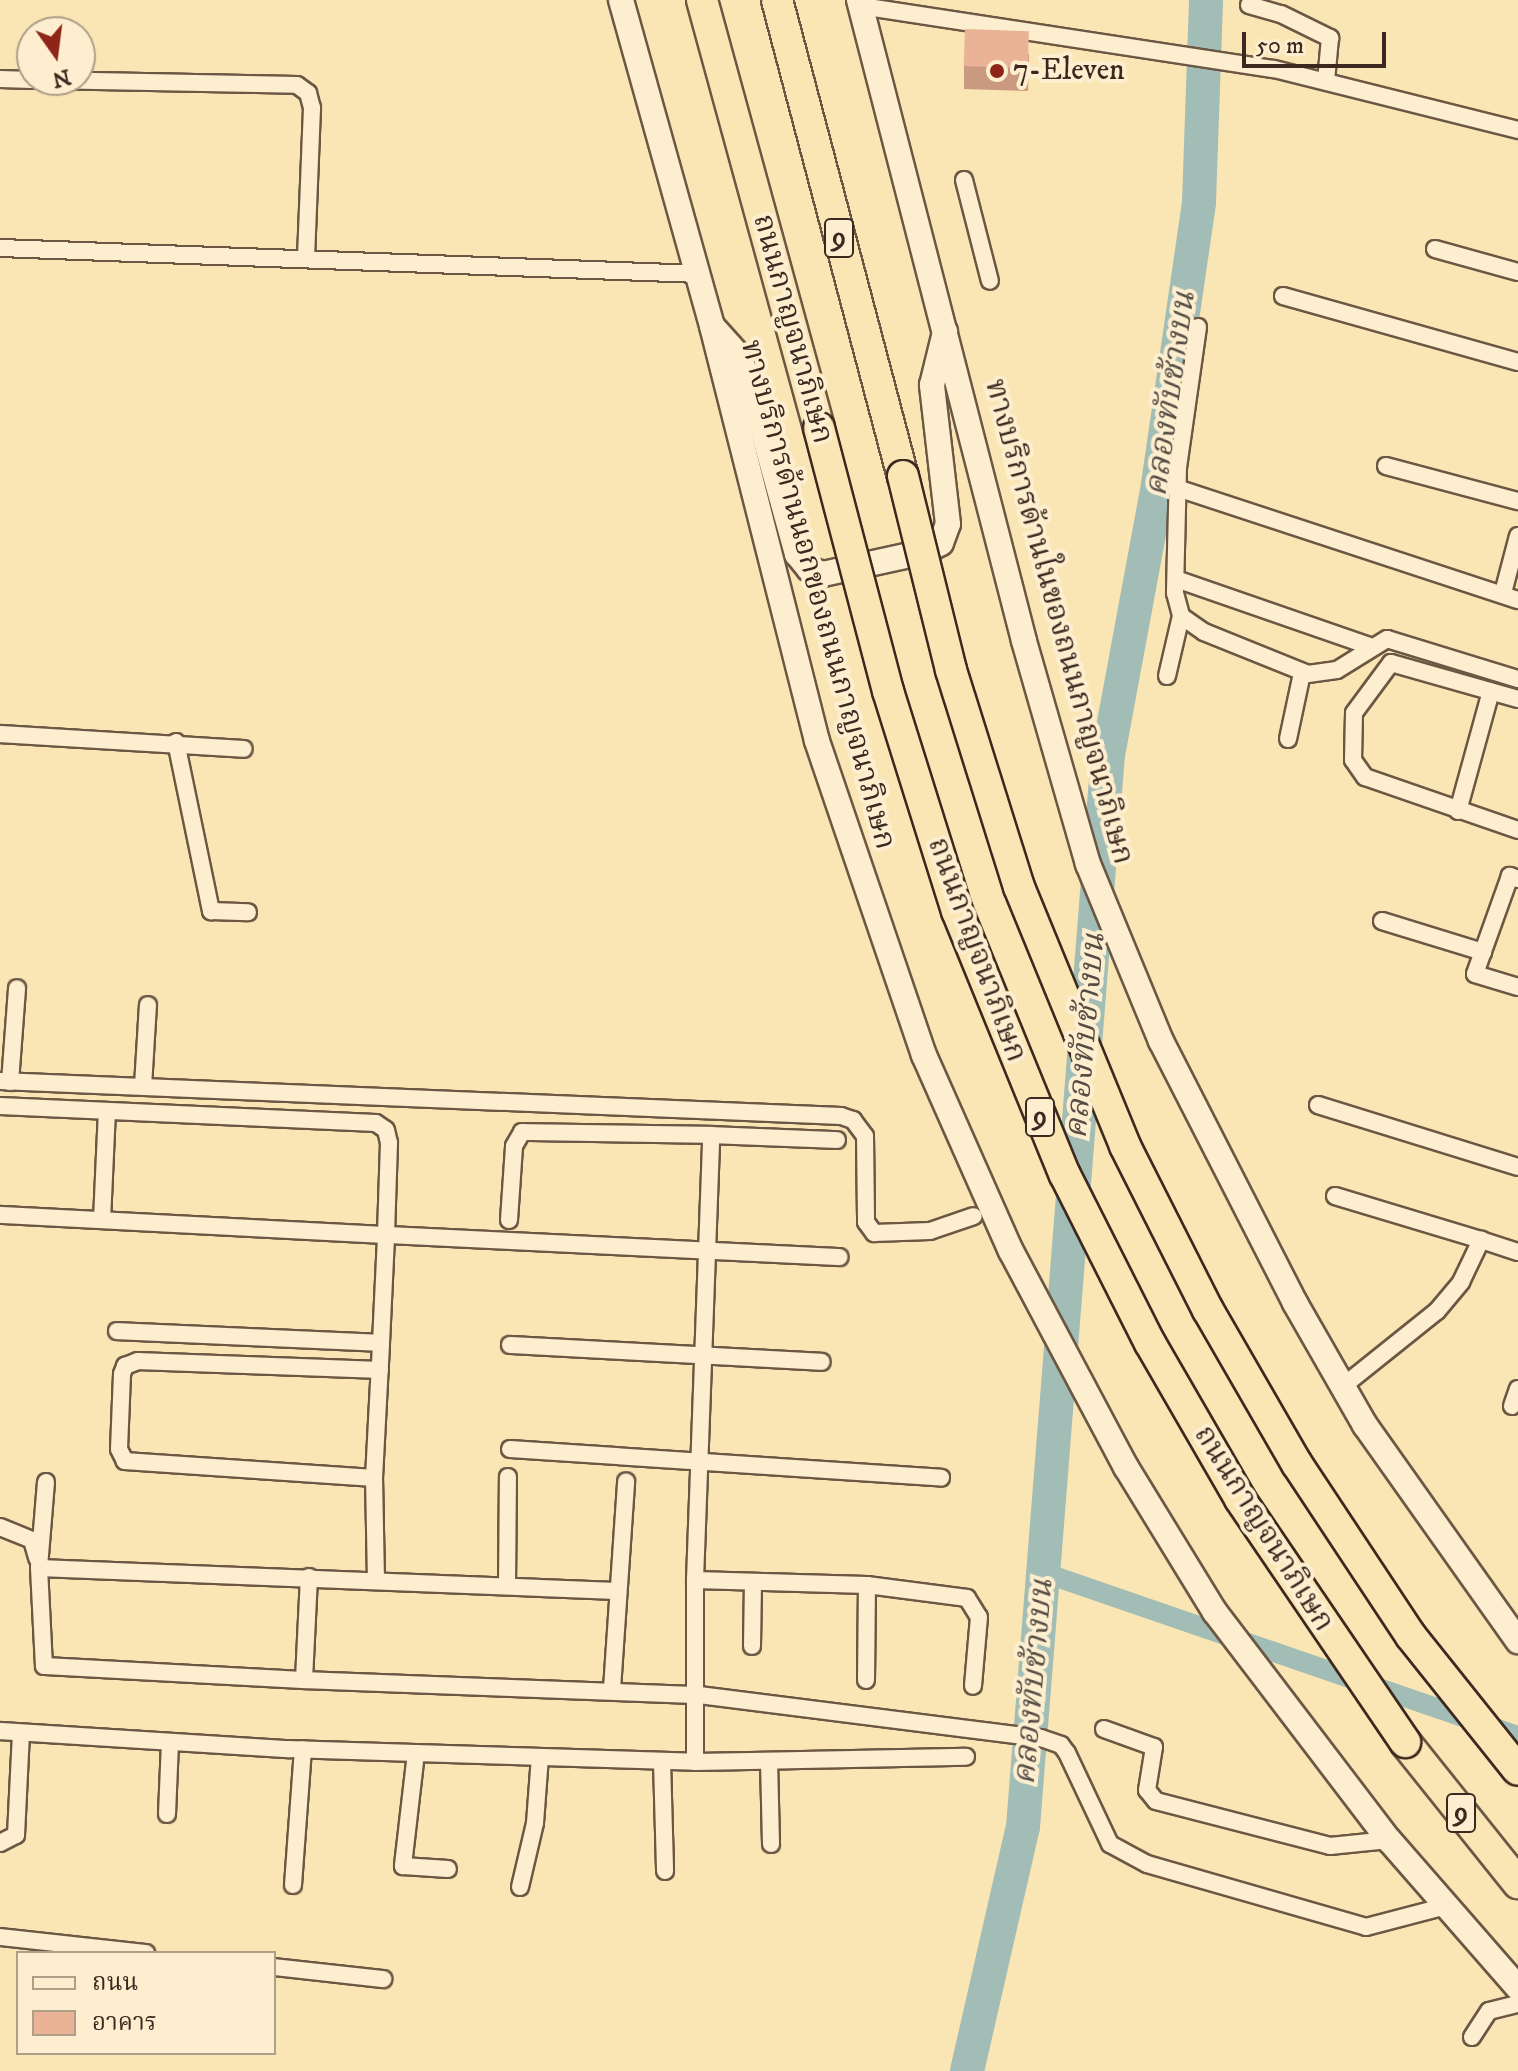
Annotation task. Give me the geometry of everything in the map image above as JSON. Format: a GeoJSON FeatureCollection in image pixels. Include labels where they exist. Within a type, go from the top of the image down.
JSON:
{"type":"FeatureCollection","features":[{"type":"Feature","properties":{"kind":"highway","name":"ถนนกาญจนาภิเษก"},"geometry":{"type":"LineString","coordinates":[[702,0],[888,691],[957,911],[1065,1175],[1150,1343],[1240,1499],[1405,1742],[1518,1883]]}},
{"type":"Feature","properties":{"kind":"highway","name":"ถนนกาญจนาภิเษก"},"geometry":{"type":"LineString","coordinates":[[777,0],[951,670],[1015,873],[1125,1146],[1208,1310],[1297,1464],[1411,1636],[1518,1770]]}},
{"type":"Feature","properties":{"kind":"main road","name":"ทางบริการด้านนอกของถนนกาญจนาภิเษก"},"geometry":{"type":"LineString","coordinates":[[621,0],[712,326],[817,741],[924,1055],[1011,1251],[1070,1366],[1169,1540],[1278,1701],[1389,1840],[1518,1988]]}},
{"type":"Feature","properties":{"kind":"main road","name":"ทางบริการด้านในของถนนกาญจนาภิเษก"},"geometry":{"type":"LineString","coordinates":[[860,3],[983,471],[1024,641],[1088,864],[1161,1041],[1239,1198],[1342,1387],[1518,1641]]}},
{"type":"Feature","properties":{"kind":"main road"},"geometry":{"type":"LineString","coordinates":[[712,326],[733,348],[749,381],[797,554],[809,569],[823,574],[924,552],[941,543],[948,524],[932,385],[945,332]]}},
{"type":"Feature","properties":{"kind":"street"},"geometry":{"type":"LineString","coordinates":[[860,3],[1238,63],[1326,81],[1518,130]]}},
{"type":"Feature","properties":{"kind":"street"},"geometry":{"type":"LineString","coordinates":[[1249,5],[1281,14],[1330,38],[1326,81]]}},
{"type":"Feature","properties":{"kind":"street"},"geometry":{"type":"LineString","coordinates":[[96,81],[297,85],[308,93],[312,108],[306,259]]}},
{"type":"Feature","properties":{"kind":"street"},"geometry":{"type":"LineString","coordinates":[[964,180],[990,281]]}},
{"type":"Feature","properties":{"kind":"street"},"geometry":{"type":"LineString","coordinates":[[0,248],[698,274]]}},
{"type":"Feature","properties":{"kind":"street"},"geometry":{"type":"LineString","coordinates":[[1435,249],[1518,272]]}},
{"type":"Feature","properties":{"kind":"street"},"geometry":{"type":"LineString","coordinates":[[1283,296],[1518,362]]}},
{"type":"Feature","properties":{"kind":"street"},"geometry":{"type":"LineString","coordinates":[[1167,676],[1181,616],[1176,579],[1177,488],[1198,327]]}},
{"type":"Feature","properties":{"kind":"street"},"geometry":{"type":"LineString","coordinates":[[1386,466],[1518,501]]}},
{"type":"Feature","properties":{"kind":"street"},"geometry":{"type":"LineString","coordinates":[[1177,488],[1510,596],[1518,536]]}},
{"type":"Feature","properties":{"kind":"street"},"geometry":{"type":"LineString","coordinates":[[1176,579],[1370,646]]}},
{"type":"Feature","properties":{"kind":"street"},"geometry":{"type":"LineString","coordinates":[[1181,616],[1204,632],[1302,673],[1337,670],[1370,646],[1394,640],[1518,679]]}},
{"type":"Feature","properties":{"kind":"street"},"geometry":{"type":"LineString","coordinates":[[1518,699],[1391,663],[1354,713],[1353,760],[1365,777],[1518,830]]}},
{"type":"Feature","properties":{"kind":"street"},"geometry":{"type":"LineString","coordinates":[[1288,739],[1302,673]]}},
{"type":"Feature","properties":{"kind":"street"},"geometry":{"type":"LineString","coordinates":[[1458,811],[1491,691]]}},
{"type":"Feature","properties":{"kind":"street"},"geometry":{"type":"LineString","coordinates":[[0,734],[176,742],[244,749]]}},
{"type":"Feature","properties":{"kind":"street"},"geometry":{"type":"LineString","coordinates":[[176,742],[211,911],[248,912]]}},
{"type":"Feature","properties":{"kind":"street"},"geometry":{"type":"LineString","coordinates":[[1518,879],[1510,876],[1475,974],[1518,987]]}},
{"type":"Feature","properties":{"kind":"street"},"geometry":{"type":"LineString","coordinates":[[1382,921],[1483,952]]}},
{"type":"Feature","properties":{"kind":"street"},"geometry":{"type":"LineString","coordinates":[[17,988],[5,1081],[841,1116],[853,1120],[865,1136],[866,1222],[874,1233],[930,1231],[974,1216]]}},
{"type":"Feature","properties":{"kind":"street"},"geometry":{"type":"LineString","coordinates":[[143,1086],[148,1005]]}},
{"type":"Feature","properties":{"kind":"street"},"geometry":{"type":"LineString","coordinates":[[1318,1105],[1518,1167]]}},
{"type":"Feature","properties":{"kind":"street"},"geometry":{"type":"LineString","coordinates":[[0,1106],[376,1123],[386,1130],[389,1143],[386,1235],[374,1478],[376,1581]]}},
{"type":"Feature","properties":{"kind":"street"},"geometry":{"type":"LineString","coordinates":[[102,1220],[107,1111]]}},
{"type":"Feature","properties":{"kind":"street"},"geometry":{"type":"LineString","coordinates":[[509,1220],[514,1146],[522,1132],[837,1140]]}},
{"type":"Feature","properties":{"kind":"street"},"geometry":{"type":"LineString","coordinates":[[695,1762],[699,1695],[695,1580],[706,1355],[711,1135]]}},
{"type":"Feature","properties":{"kind":"street"},"geometry":{"type":"LineString","coordinates":[[1335,1196],[1518,1252]]}},
{"type":"Feature","properties":{"kind":"street"},"geometry":{"type":"LineString","coordinates":[[0,1215],[839,1257]]}},
{"type":"Feature","properties":{"kind":"street"},"geometry":{"type":"LineString","coordinates":[[1342,1387],[1437,1311],[1461,1282],[1481,1240]]}},
{"type":"Feature","properties":{"kind":"street"},"geometry":{"type":"LineString","coordinates":[[117,1331],[381,1343]]}},
{"type":"Feature","properties":{"kind":"street"},"geometry":{"type":"LineString","coordinates":[[510,1345],[822,1362]]}},
{"type":"Feature","properties":{"kind":"street"},"geometry":{"type":"LineString","coordinates":[[374,1478],[125,1461],[119,1449],[122,1374],[125,1366],[138,1361],[380,1370]]}},
{"type":"Feature","properties":{"kind":"street"},"geometry":{"type":"LineString","coordinates":[[1512,1406],[1518,1389]]}},
{"type":"Feature","properties":{"kind":"street"},"geometry":{"type":"LineString","coordinates":[[510,1449],[941,1478]]}},
{"type":"Feature","properties":{"kind":"street"},"geometry":{"type":"LineString","coordinates":[[507,1586],[508,1477]]}},
{"type":"Feature","properties":{"kind":"street"},"geometry":{"type":"LineString","coordinates":[[612,1689],[626,1481]]}},
{"type":"Feature","properties":{"kind":"street"},"geometry":{"type":"LineString","coordinates":[[46,1482],[39,1568],[46,1667],[699,1695],[1041,1738],[1061,1745],[1067,1753],[1110,1844],[1147,1864],[1366,1927],[1446,1906]]}},
{"type":"Feature","properties":{"kind":"street"},"geometry":{"type":"LineString","coordinates":[[0,1527],[32,1540],[39,1568]]}},
{"type":"Feature","properties":{"kind":"street"},"geometry":{"type":"LineString","coordinates":[[39,1568],[617,1591]]}},
{"type":"Feature","properties":{"kind":"street"},"geometry":{"type":"LineString","coordinates":[[304,1680],[309,1577]]}},
{"type":"Feature","properties":{"kind":"street"},"geometry":{"type":"LineString","coordinates":[[695,1580],[867,1585],[973,1601],[979,1617],[973,1686]]}},
{"type":"Feature","properties":{"kind":"street"},"geometry":{"type":"LineString","coordinates":[[752,1646],[753,1582]]}},
{"type":"Feature","properties":{"kind":"street"},"geometry":{"type":"LineString","coordinates":[[866,1680],[867,1585]]}},
{"type":"Feature","properties":{"kind":"street"},"geometry":{"type":"LineString","coordinates":[[1104,1729],[1154,1747],[1147,1790],[1156,1801],[1330,1846],[1389,1840]]}},
{"type":"Feature","properties":{"kind":"street"},"geometry":{"type":"LineString","coordinates":[[0,1731],[303,1749],[695,1762],[966,1757]]}},
{"type":"Feature","properties":{"kind":"street"},"geometry":{"type":"LineString","coordinates":[[0,1843],[16,1835],[21,1733]]}},
{"type":"Feature","properties":{"kind":"street"},"geometry":{"type":"LineString","coordinates":[[167,1814],[170,1742]]}},
{"type":"Feature","properties":{"kind":"street"},"geometry":{"type":"LineString","coordinates":[[293,1885],[303,1749]]}},
{"type":"Feature","properties":{"kind":"street"},"geometry":{"type":"LineString","coordinates":[[416,1753],[403,1866],[448,1869]]}},
{"type":"Feature","properties":{"kind":"street"},"geometry":{"type":"LineString","coordinates":[[520,1887],[535,1823],[540,1757]]}},
{"type":"Feature","properties":{"kind":"street"},"geometry":{"type":"LineString","coordinates":[[662,1761],[665,1871]]}},
{"type":"Feature","properties":{"kind":"street"},"geometry":{"type":"LineString","coordinates":[[769,1761],[771,1844]]}},
{"type":"Feature","properties":{"kind":"street"},"geometry":{"type":"LineString","coordinates":[[0,1937],[128,1951]]}},
{"type":"Feature","properties":{"kind":"street"},"geometry":{"type":"LineString","coordinates":[[276,1967],[383,1979]]}},
{"type":"Feature","properties":{"kind":"street"},"geometry":{"type":"LineString","coordinates":[[1472,2037],[1489,2011],[1518,2004]]}},
{"type":"Feature","properties":{"kind":"building"},"geometry":{"type":"Polygon","coordinates":[[[965,29],[1029,31],[1028,68],[964,66],[965,29]]]}},
{"type":"Feature","properties":{"kind":"waterway","name":"คลองทับช้างบน"},"geometry":{"type":"LineString","coordinates":[[967,2071],[1023,1827],[1108,755],[1158,484],[1199,202],[1206,0]]}},
{"type":"Feature","properties":{"kind":"waterway"},"geometry":{"type":"LineString","coordinates":[[1042,1572],[1518,1736]]}},
{"type":"Feature","properties":{"kind":"place","name":"7-Eleven"},"geometry":{"type":"Point","coordinates":[997,71]}}]}
